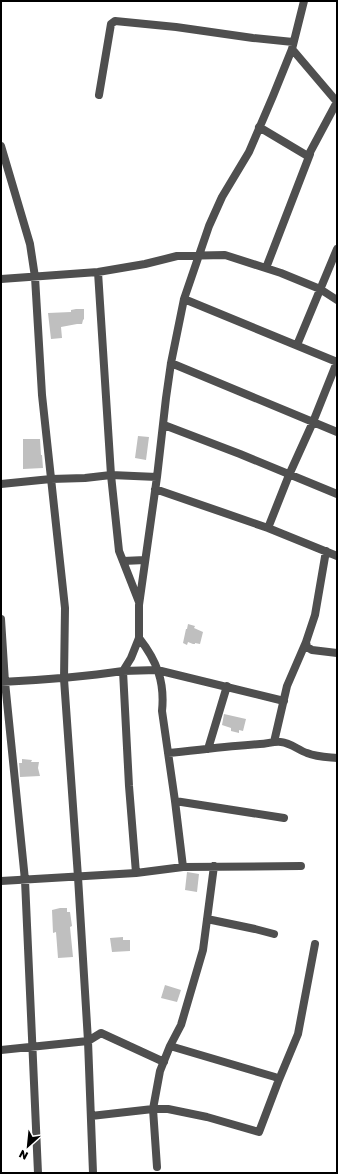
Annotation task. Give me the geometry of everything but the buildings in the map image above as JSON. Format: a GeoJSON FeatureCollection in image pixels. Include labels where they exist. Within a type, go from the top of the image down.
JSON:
{"type":"FeatureCollection","features":[{"type":"Feature","properties":{"kind":"street"},"geometry":{"type":"LineString","coordinates":[[136,873],[129,786],[123,671],[131,658],[139,638],[140,605],[145,560],[172,363],[184,299],[209,226],[222,197],[248,152],[292,46],[304,1]]}},
{"type":"Feature","properties":{"kind":"street"},"geometry":{"type":"LineString","coordinates":[[99,95],[111,24],[115,21],[176,27],[254,38],[292,46],[337,102],[310,154],[266,268]]}},
{"type":"Feature","properties":{"kind":"street"},"geometry":{"type":"LineString","coordinates":[[259,127],[306,155],[308,156],[310,154]]}},
{"type":"Feature","properties":{"kind":"street"},"geometry":{"type":"LineString","coordinates":[[1,146],[30,244],[35,277],[42,394],[65,608],[64,678],[88,1040],[93,1173]]}},
{"type":"Feature","properties":{"kind":"street"},"geometry":{"type":"LineString","coordinates":[[297,345],[337,249]]}},
{"type":"Feature","properties":{"kind":"street"},"geometry":{"type":"LineString","coordinates":[[1,279],[98,272],[145,264],[177,256],[225,255],[281,273],[320,289],[337,300]]}},
{"type":"Feature","properties":{"kind":"street"},"geometry":{"type":"LineString","coordinates":[[98,272],[111,475],[119,551],[140,605]]}},
{"type":"Feature","properties":{"kind":"street"},"geometry":{"type":"LineString","coordinates":[[184,299],[337,362],[313,422],[289,474],[268,528]]}},
{"type":"Feature","properties":{"kind":"street"},"geometry":{"type":"LineString","coordinates":[[172,363],[337,432]]}},
{"type":"Feature","properties":{"kind":"street"},"geometry":{"type":"LineString","coordinates":[[164,425],[337,494]]}},
{"type":"Feature","properties":{"kind":"street"},"geometry":{"type":"LineString","coordinates":[[1,484],[111,475],[157,477]]}},
{"type":"Feature","properties":{"kind":"street"},"geometry":{"type":"LineString","coordinates":[[155,489],[268,528],[337,556]]}},
{"type":"Feature","properties":{"kind":"street"},"geometry":{"type":"LineString","coordinates":[[274,742],[288,686],[315,616],[326,551]]}},
{"type":"Feature","properties":{"kind":"street"},"geometry":{"type":"LineString","coordinates":[[123,561],[145,560]]}},
{"type":"Feature","properties":{"kind":"street"},"geometry":{"type":"LineString","coordinates":[[1,619],[3,682],[25,880],[38,1173]]}},
{"type":"Feature","properties":{"kind":"street"},"geometry":{"type":"LineString","coordinates":[[139,638],[149,651],[157,670],[162,689],[162,711],[183,867]]}},
{"type":"Feature","properties":{"kind":"street"},"geometry":{"type":"LineString","coordinates":[[306,642],[307,647],[312,650],[337,653]]}},
{"type":"Feature","properties":{"kind":"street"},"geometry":{"type":"LineString","coordinates":[[3,682],[97,675],[123,671],[157,670],[284,701]]}},
{"type":"Feature","properties":{"kind":"street"},"geometry":{"type":"LineString","coordinates":[[208,749],[227,686]]}},
{"type":"Feature","properties":{"kind":"street"},"geometry":{"type":"LineString","coordinates":[[168,753],[282,742],[316,756],[337,758]]}},
{"type":"Feature","properties":{"kind":"street"},"geometry":{"type":"LineString","coordinates":[[175,801],[284,818]]}},
{"type":"Feature","properties":{"kind":"street"},"geometry":{"type":"LineString","coordinates":[[157,1167],[153,1109],[160,1071],[170,1046],[181,1025],[198,970],[203,950],[214,866]]}},
{"type":"Feature","properties":{"kind":"street"},"geometry":{"type":"LineString","coordinates":[[1,882],[136,873],[183,867],[301,866]]}},
{"type":"Feature","properties":{"kind":"street"},"geometry":{"type":"LineString","coordinates":[[207,919],[274,934]]}},
{"type":"Feature","properties":{"kind":"street"},"geometry":{"type":"LineString","coordinates":[[91,1116],[153,1109],[168,1109],[207,1116],[259,1132],[298,1034],[315,944]]}},
{"type":"Feature","properties":{"kind":"street"},"geometry":{"type":"LineString","coordinates":[[1,1050],[88,1040],[101,1033],[164,1062]]}},
{"type":"Feature","properties":{"kind":"street"},"geometry":{"type":"LineString","coordinates":[[170,1046],[275,1077],[278,1079],[278,1082]]}}]}
